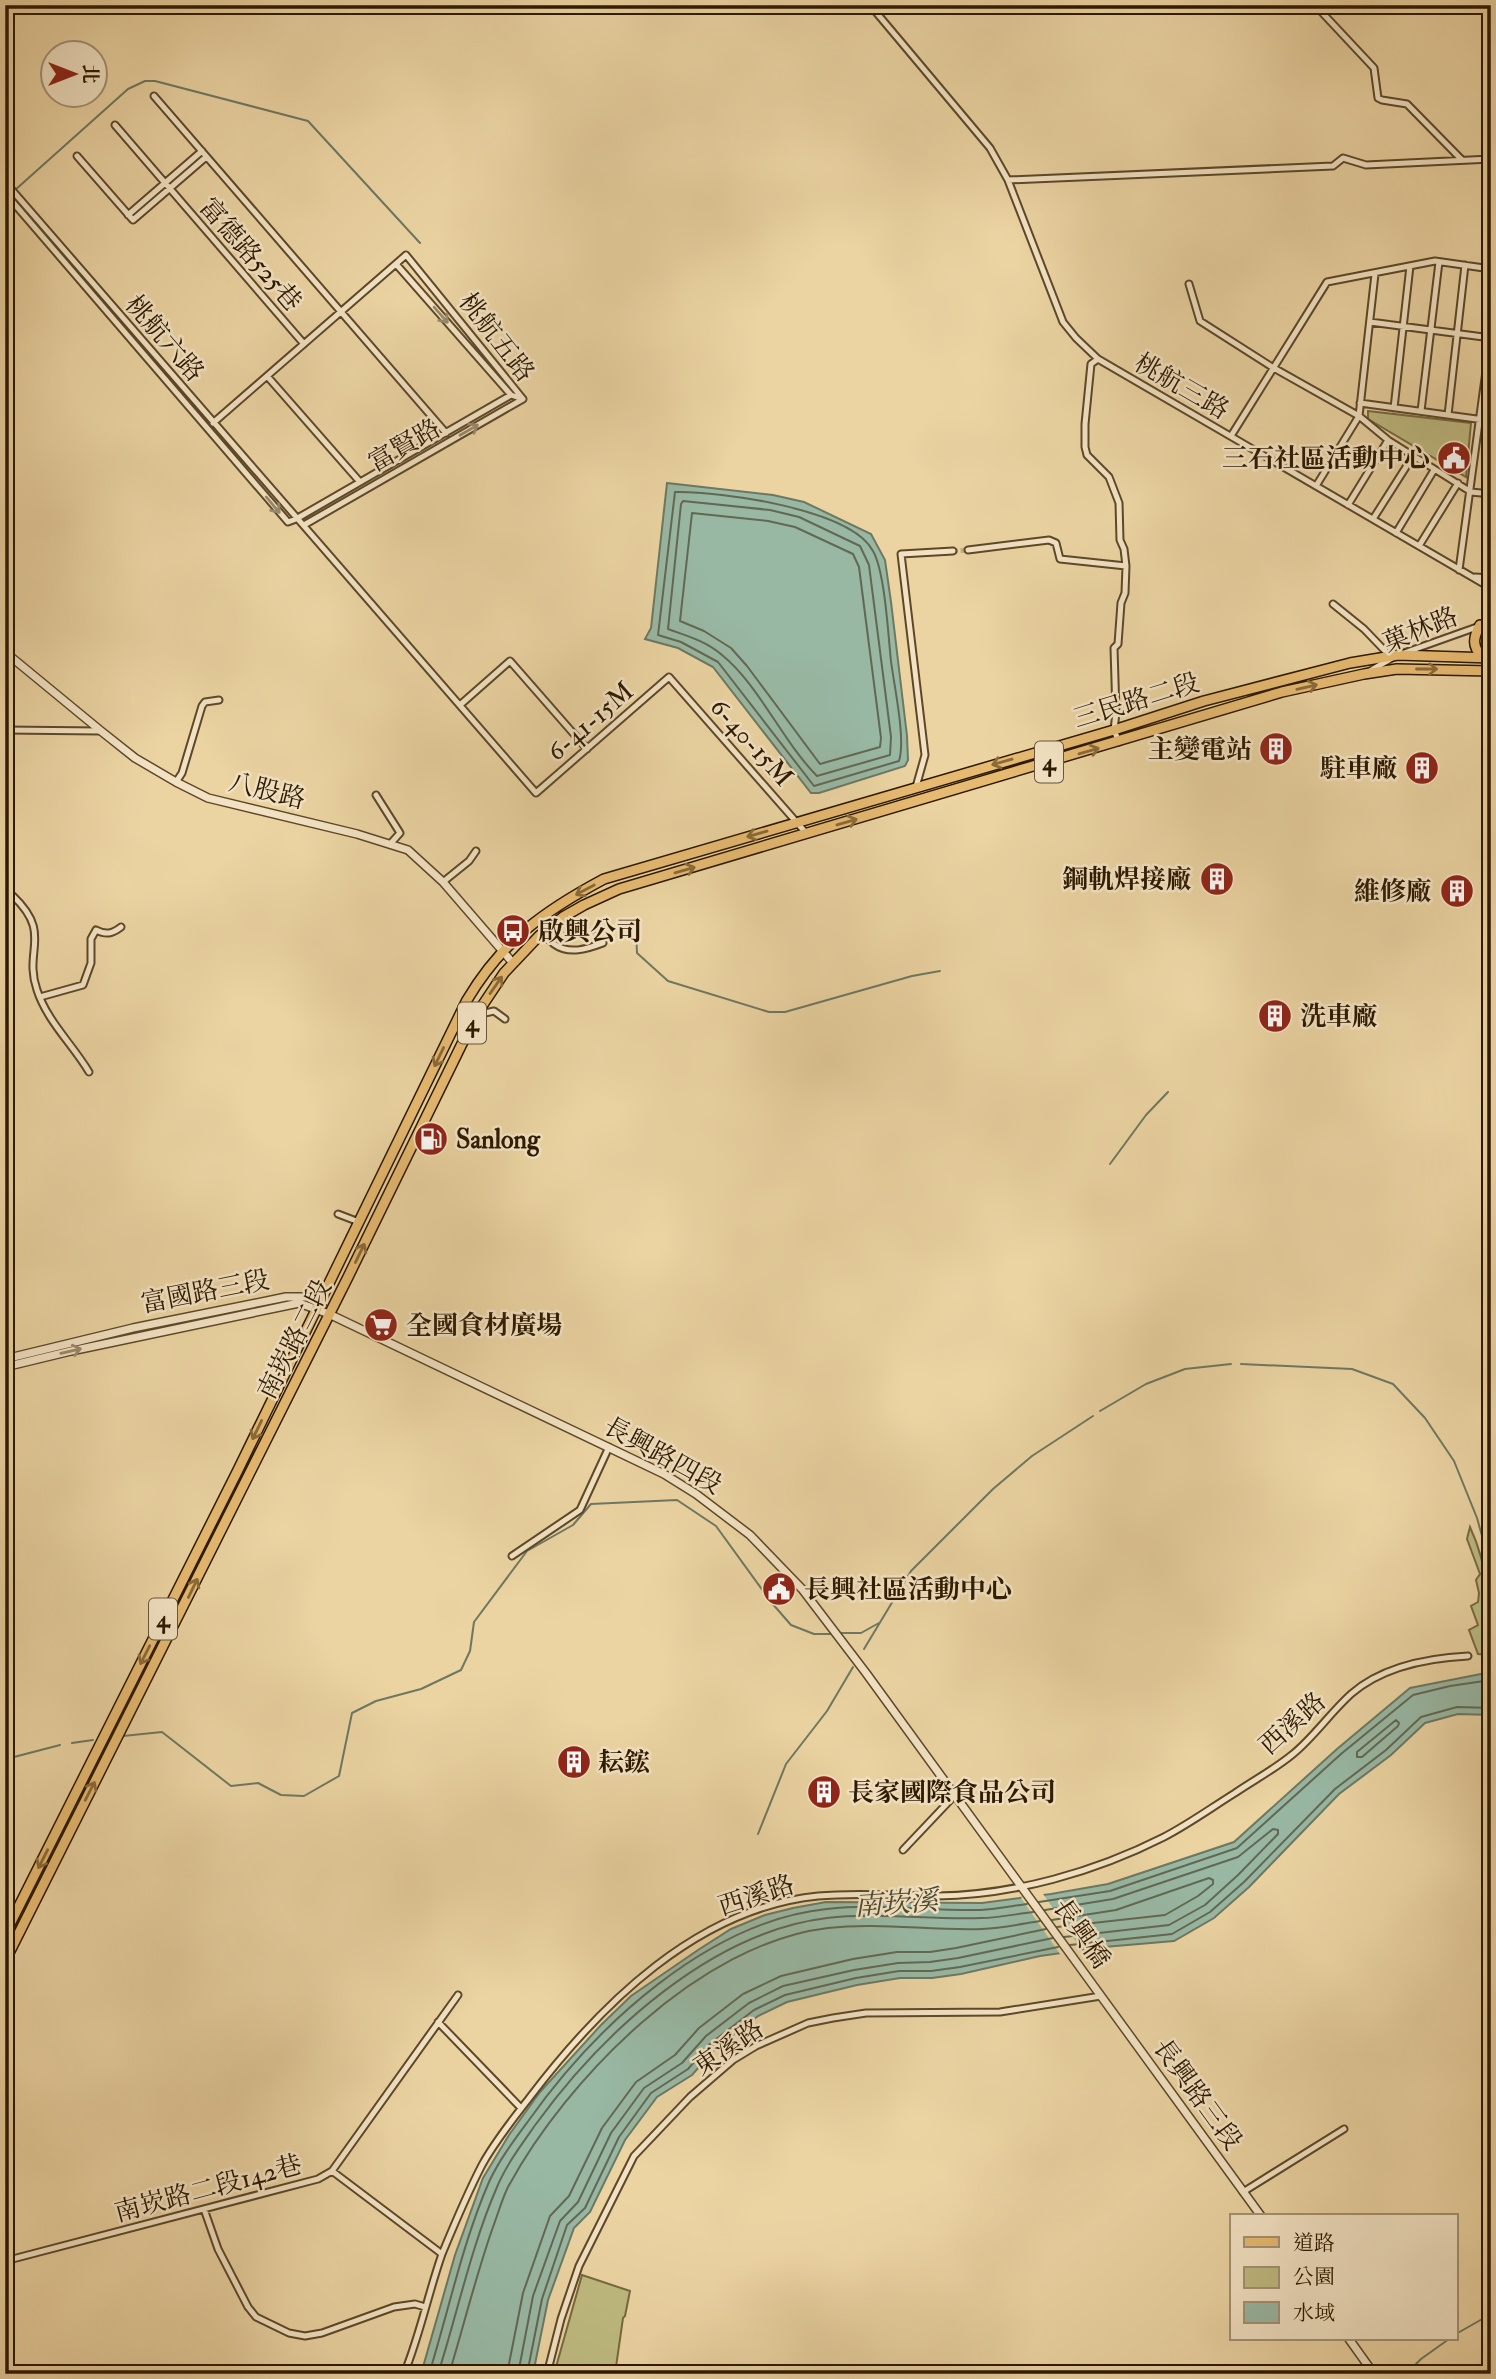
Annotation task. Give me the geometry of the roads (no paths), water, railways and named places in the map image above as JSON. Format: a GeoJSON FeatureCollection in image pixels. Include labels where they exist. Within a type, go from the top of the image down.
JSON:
{"type":"FeatureCollection","features":[{"type":"Feature","properties":{"kind":"main road"},"geometry":{"type":"LineString","coordinates":[[1480,625],[1474,645],[1486,658]]}},
{"type":"Feature","properties":{"kind":"main road","name":"三民路二段"},"geometry":{"type":"LineString","coordinates":[[719,845],[1217,698],[1350,663],[1393,655],[1486,658]]}},
{"type":"Feature","properties":{"kind":"main road","name":"三民路二段"},"geometry":{"type":"LineString","coordinates":[[734,855],[1282,692],[1364,674],[1429,668],[1491,671]]}},
{"type":"Feature","properties":{"kind":"main road","name":"南崁路二段"},"geometry":{"type":"LineString","coordinates":[[5,1934],[318,1306],[467,1000],[483,974],[502,951],[533,922],[569,898],[604,879],[719,845]]}},
{"type":"Feature","properties":{"kind":"main road","name":"南崁路二段"},"geometry":{"type":"LineString","coordinates":[[5,1961],[476,1015],[513,962],[563,917],[608,893],[734,855]]}},
{"type":"Feature","properties":{"kind":"street","name":"桃航三路"},"geometry":{"type":"LineString","coordinates":[[870,5],[990,148],[1008,180],[1063,322],[1098,359],[1491,588]]}},
{"type":"Feature","properties":{"kind":"street"},"geometry":{"type":"LineString","coordinates":[[1315,5],[1374,68],[1378,98],[1407,104],[1462,160]]}},
{"type":"Feature","properties":{"kind":"street"},"geometry":{"type":"LineString","coordinates":[[153,96],[446,433]]}},
{"type":"Feature","properties":{"kind":"street","name":"富德路525巷"},"geometry":{"type":"LineString","coordinates":[[115,125],[304,344]]}},
{"type":"Feature","properties":{"kind":"street"},"geometry":{"type":"LineString","coordinates":[[77,156],[133,220],[204,154]]}},
{"type":"Feature","properties":{"kind":"street"},"geometry":{"type":"LineString","coordinates":[[1008,180],[1333,166],[1343,158],[1366,165],[1491,159]]}},
{"type":"Feature","properties":{"kind":"street","name":"桃航六路"},"geometry":{"type":"LineString","coordinates":[[5,182],[536,793]]}},
{"type":"Feature","properties":{"kind":"street"},"geometry":{"type":"LineString","coordinates":[[128,215],[167,186]]}},
{"type":"Feature","properties":{"kind":"street","name":"桃航六路"},"geometry":{"type":"LineString","coordinates":[[5,193],[288,522],[296,519]]}},
{"type":"Feature","properties":{"kind":"street","name":"桃航五路"},"geometry":{"type":"LineString","coordinates":[[405,255],[523,399],[511,395],[396,264],[405,255]]}},
{"type":"Feature","properties":{"kind":"street"},"geometry":{"type":"LineString","coordinates":[[1420,411],[1439,262]]}},
{"type":"Feature","properties":{"kind":"street"},"geometry":{"type":"LineString","coordinates":[[1231,436],[1327,282],[1439,262],[1491,269]]}},
{"type":"Feature","properties":{"kind":"street"},"geometry":{"type":"LineString","coordinates":[[213,423],[396,264]]}},
{"type":"Feature","properties":{"kind":"street"},"geometry":{"type":"LineString","coordinates":[[1448,415],[1465,265]]}},
{"type":"Feature","properties":{"kind":"street"},"geometry":{"type":"LineString","coordinates":[[1394,408],[1410,267]]}},
{"type":"Feature","properties":{"kind":"street"},"geometry":{"type":"LineString","coordinates":[[1316,486],[1359,416],[1375,274]]}},
{"type":"Feature","properties":{"kind":"street"},"geometry":{"type":"LineString","coordinates":[[1189,284],[1200,321],[1272,367],[1359,416],[1388,440],[1471,492],[1491,494]]}},
{"type":"Feature","properties":{"kind":"street"},"geometry":{"type":"LineString","coordinates":[[1370,322],[1491,337],[1459,570]]}},
{"type":"Feature","properties":{"kind":"street"},"geometry":{"type":"LineString","coordinates":[[1098,359],[1091,363],[1085,447],[1087,455],[1109,477],[1119,503],[1120,540],[1126,566],[1118,644],[1114,648],[1114,730],[1119,742]]}},
{"type":"Feature","properties":{"kind":"street"},"geometry":{"type":"LineString","coordinates":[[267,376],[360,482]]}},
{"type":"Feature","properties":{"kind":"street","name":"富賢路"},"geometry":{"type":"LineString","coordinates":[[296,519],[511,395]]}},
{"type":"Feature","properties":{"kind":"street","name":"富賢路"},"geometry":{"type":"LineString","coordinates":[[304,525],[523,399]]}},
{"type":"Feature","properties":{"kind":"street"},"geometry":{"type":"LineString","coordinates":[[1360,403],[1491,421]]}},
{"type":"Feature","properties":{"kind":"street"},"geometry":{"type":"LineString","coordinates":[[1348,505],[1388,440]]}},
{"type":"Feature","properties":{"kind":"street"},"geometry":{"type":"LineString","coordinates":[[1373,519],[1413,456]]}},
{"type":"Feature","properties":{"kind":"street"},"geometry":{"type":"LineString","coordinates":[[1396,533],[1434,470]]}},
{"type":"Feature","properties":{"kind":"street"},"geometry":{"type":"LineString","coordinates":[[1419,546],[1458,483]]}},
{"type":"Feature","properties":{"kind":"street"},"geometry":{"type":"LineString","coordinates":[[968,550],[1049,540],[1056,544],[1060,559],[1126,566]]}},
{"type":"Feature","properties":{"kind":"street"},"geometry":{"type":"LineString","coordinates":[[916,787],[925,755],[901,554],[953,551]]}},
{"type":"Feature","properties":{"kind":"street"},"geometry":{"type":"LineString","coordinates":[[1472,577],[1491,578]]}},
{"type":"Feature","properties":{"kind":"street"},"geometry":{"type":"LineString","coordinates":[[1333,604],[1393,655]]}},
{"type":"Feature","properties":{"kind":"street","name":"菓林路"},"geometry":{"type":"LineString","coordinates":[[1364,674],[1393,655],[1491,622]]}},
{"type":"Feature","properties":{"kind":"street","name":"八股路"},"geometry":{"type":"LineString","coordinates":[[5,652],[135,758],[208,798],[391,843],[414,855],[443,882],[513,962]]}},
{"type":"Feature","properties":{"kind":"street"},"geometry":{"type":"LineString","coordinates":[[460,705],[510,661],[587,749]]}},
{"type":"Feature","properties":{"kind":"street","name":"6-41-15M"},"geometry":{"type":"LineString","coordinates":[[536,793],[669,677]]}},
{"type":"Feature","properties":{"kind":"street","name":"6-40-15M"},"geometry":{"type":"LineString","coordinates":[[669,677],[806,833]]}},
{"type":"Feature","properties":{"kind":"street"},"geometry":{"type":"LineString","coordinates":[[176,782],[183,773],[202,706],[205,702],[219,700]]}},
{"type":"Feature","properties":{"kind":"street"},"geometry":{"type":"LineString","coordinates":[[5,730],[101,731]]}},
{"type":"Feature","properties":{"kind":"street"},"geometry":{"type":"LineString","coordinates":[[376,795],[395,821],[400,833],[391,843]]}},
{"type":"Feature","properties":{"kind":"street"},"geometry":{"type":"LineString","coordinates":[[443,882],[469,861],[476,851]]}},
{"type":"Feature","properties":{"kind":"street"},"geometry":{"type":"LineString","coordinates":[[5,895],[13,896],[33,922],[36,935],[34,974],[40,998],[89,1072]]}},
{"type":"Feature","properties":{"kind":"street"},"geometry":{"type":"LineString","coordinates":[[40,998],[83,985],[91,963],[91,939],[96,930],[103,934],[114,932],[121,927]]}},
{"type":"Feature","properties":{"kind":"street"},"geometry":{"type":"LineString","coordinates":[[539,936],[546,936],[556,946],[570,950],[583,950],[603,943]]}},
{"type":"Feature","properties":{"kind":"street"},"geometry":{"type":"LineString","coordinates":[[476,1015],[495,1011],[505,1018]]}},
{"type":"Feature","properties":{"kind":"street"},"geometry":{"type":"LineString","coordinates":[[338,1213],[359,1222]]}},
{"type":"Feature","properties":{"kind":"street","name":"富國路三段"},"geometry":{"type":"LineString","coordinates":[[5,1359],[119,1331],[286,1297],[310,1297],[318,1306]]}},
{"type":"Feature","properties":{"kind":"street","name":"富國路三段"},"geometry":{"type":"LineString","coordinates":[[5,1367],[288,1303],[318,1306]]}},
{"type":"Feature","properties":{"kind":"street"},"geometry":{"type":"LineString","coordinates":[[318,1306],[329,1314]]}},
{"type":"Feature","properties":{"kind":"street","name":"長興路四段"},"geometry":{"type":"LineString","coordinates":[[329,1314],[664,1474],[696,1494],[750,1535],[784,1567],[866,1673],[1028,1894]]}},
{"type":"Feature","properties":{"kind":"street"},"geometry":{"type":"LineString","coordinates":[[512,1556],[580,1510],[609,1447]]}},
{"type":"Feature","properties":{"kind":"street","name":"西溪路"},"geometry":{"type":"LineString","coordinates":[[404,2374],[442,2254],[482,2165],[521,2108],[564,2053],[624,1992],[677,1951],[708,1931],[751,1911],[781,1902],[822,1895],[857,1893],[937,1896],[982,1893],[1023,1886],[1090,1868],[1187,1824],[1294,1753],[1352,1694],[1375,1679],[1413,1664],[1468,1656]]}},
{"type":"Feature","properties":{"kind":"street"},"geometry":{"type":"LineString","coordinates":[[903,1850],[956,1794]]}},
{"type":"Feature","properties":{"kind":"street","name":"長興橋"},"geometry":{"type":"LineString","coordinates":[[1028,1894],[1101,1996]]}},
{"type":"Feature","properties":{"kind":"street","name":"南崁路二段142巷"},"geometry":{"type":"LineString","coordinates":[[5,2261],[318,2179],[331,2171],[458,1995]]}},
{"type":"Feature","properties":{"kind":"street","name":"長興路三段"},"geometry":{"type":"LineString","coordinates":[[1101,1996],[1260,2214]]}},
{"type":"Feature","properties":{"kind":"street","name":"東溪路"},"geometry":{"type":"LineString","coordinates":[[547,2374],[561,2319],[579,2266],[634,2155],[690,2097],[733,2060],[808,2023],[833,2018],[888,2012],[1000,2012],[1101,1996]]}},
{"type":"Feature","properties":{"kind":"street"},"geometry":{"type":"LineString","coordinates":[[438,2022],[521,2108]]}},
{"type":"Feature","properties":{"kind":"street"},"geometry":{"type":"LineString","coordinates":[[1243,2192],[1344,2129]]}},
{"type":"Feature","properties":{"kind":"street"},"geometry":{"type":"LineString","coordinates":[[331,2171],[442,2254]]}},
{"type":"Feature","properties":{"kind":"street"},"geometry":{"type":"LineString","coordinates":[[204,2209],[218,2249],[248,2307],[256,2317],[289,2333],[305,2336],[322,2333],[394,2307],[415,2304],[425,2307]]}},
{"type":"Feature","properties":{"kind":"street"},"geometry":{"type":"LineString","coordinates":[[1350,2340],[1374,2374]]}},
{"type":"Feature","properties":{"kind":"water"},"geometry":{"type":"Polygon","coordinates":[[[667,483],[773,495],[804,502],[871,534],[885,560],[907,736],[908,760],[905,766],[819,793],[811,793],[713,667],[678,648],[645,639],[651,628],[667,483]]]}},
{"type":"Feature","properties":{"kind":"water"},"geometry":{"type":"Polygon","coordinates":[[[1491,1673],[1491,1715],[1458,1714],[1425,1723],[1391,1755],[1339,1794],[1249,1887],[1214,1918],[1174,1941],[1104,1947],[1040,1956],[961,1974],[900,1978],[857,1985],[787,2002],[758,2016],[716,2048],[692,2075],[657,2097],[625,2140],[590,2212],[574,2228],[548,2300],[533,2374],[421,2374],[455,2255],[483,2178],[509,2135],[540,2092],[601,2025],[631,1996],[698,1950],[731,1929],[765,1915],[793,1908],[826,1902],[982,1903],[1051,1894],[1108,1884],[1234,1842],[1337,1749],[1410,1688],[1491,1673]]]}},
{"type":"Feature","properties":{"kind":"waterway"},"geometry":{"type":"LineString","coordinates":[[5,199],[128,89],[145,81],[155,81],[308,121],[420,243]]}},
{"type":"Feature","properties":{"kind":"waterway"},"geometry":{"type":"LineString","coordinates":[[564,933],[587,934],[620,926],[636,931],[637,953],[668,981],[769,1012],[785,1012],[912,976],[940,971]]}},
{"type":"Feature","properties":{"kind":"waterway"},"geometry":{"type":"LineString","coordinates":[[1110,1164],[1146,1115],[1168,1092]]}},
{"type":"Feature","properties":{"kind":"waterway"},"geometry":{"type":"LineString","coordinates":[[1100,1411],[1146,1384],[1185,1369],[1231,1364]]}},
{"type":"Feature","properties":{"kind":"waterway"},"geometry":{"type":"LineString","coordinates":[[1241,1364],[1352,1369],[1393,1384],[1425,1418],[1454,1461],[1477,1518],[1491,1568]]}},
{"type":"Feature","properties":{"kind":"waterway"},"geometry":{"type":"LineString","coordinates":[[864,1649],[911,1571],[993,1489],[1032,1456],[1093,1416]]}},
{"type":"Feature","properties":{"kind":"waterway"},"geometry":{"type":"LineString","coordinates":[[123,1736],[162,1732],[231,1786],[258,1783],[281,1795],[304,1796],[339,1776],[352,1713],[376,1701],[421,1689],[461,1670],[470,1651],[474,1622],[527,1551],[573,1525],[591,1504],[677,1500],[716,1526],[791,1625],[814,1634],[831,1634]]}},
{"type":"Feature","properties":{"kind":"waterway"},"geometry":{"type":"LineString","coordinates":[[1481,1530],[1491,1528]]}},
{"type":"Feature","properties":{"kind":"waterway"},"geometry":{"type":"LineString","coordinates":[[841,1633],[861,1633],[879,1623]]}},
{"type":"Feature","properties":{"kind":"waterway"},"geometry":{"type":"LineString","coordinates":[[758,1834],[786,1764],[827,1711],[853,1667]]}},
{"type":"Feature","properties":{"kind":"waterway"},"geometry":{"type":"LineString","coordinates":[[72,1743],[93,1740]]}},
{"type":"Feature","properties":{"kind":"waterway"},"geometry":{"type":"LineString","coordinates":[[5,1757],[60,1745]]}},
{"type":"Feature","properties":{"kind":"waterway"},"geometry":{"type":"LineString","coordinates":[[1458,2333],[1491,2314]]}},
{"type":"Feature","properties":{"kind":"waterway"},"geometry":{"type":"LineString","coordinates":[[1406,2374],[1421,2359],[1448,2340]]}},
{"type":"Feature","properties":{"kind":"tunnel"},"geometry":{"type":"LineString","coordinates":[[953,551],[968,550]]}},
{"type":"Feature","properties":{"kind":"place","name":"三石社區活動中心"},"geometry":{"type":"Point","coordinates":[1454,458]}},
{"type":"Feature","properties":{"kind":"place","name":"主變電站"},"geometry":{"type":"Point","coordinates":[1276,749]}},
{"type":"Feature","properties":{"kind":"place","name":"駐車廠"},"geometry":{"type":"Point","coordinates":[1422,768]}},
{"type":"Feature","properties":{"kind":"place","name":"鋼軌焊接廠"},"geometry":{"type":"Point","coordinates":[1217,879]}},
{"type":"Feature","properties":{"kind":"place","name":"維修廠"},"geometry":{"type":"Point","coordinates":[1457,891]}},
{"type":"Feature","properties":{"kind":"place","name":"啟興公司"},"geometry":{"type":"Point","coordinates":[513,931]}},
{"type":"Feature","properties":{"kind":"place","name":"洗車廠"},"geometry":{"type":"Point","coordinates":[1275,1016]}},
{"type":"Feature","properties":{"kind":"place","name":"Sanlong"},"geometry":{"type":"Point","coordinates":[431,1139]}},
{"type":"Feature","properties":{"kind":"place","name":"全國食材廣場"},"geometry":{"type":"Point","coordinates":[381,1325]}},
{"type":"Feature","properties":{"kind":"place","name":"長興社區活動中心"},"geometry":{"type":"Point","coordinates":[779,1589]}},
{"type":"Feature","properties":{"kind":"place","name":"耘鋐"},"geometry":{"type":"Point","coordinates":[574,1762]}},
{"type":"Feature","properties":{"kind":"place","name":"長家國際食品公司"},"geometry":{"type":"Point","coordinates":[824,1792]}},
{"type":"Feature","properties":{"kind":"water label","name":"南崁溪"},"geometry":{"type":"Point","coordinates":[896,1902]}}]}
